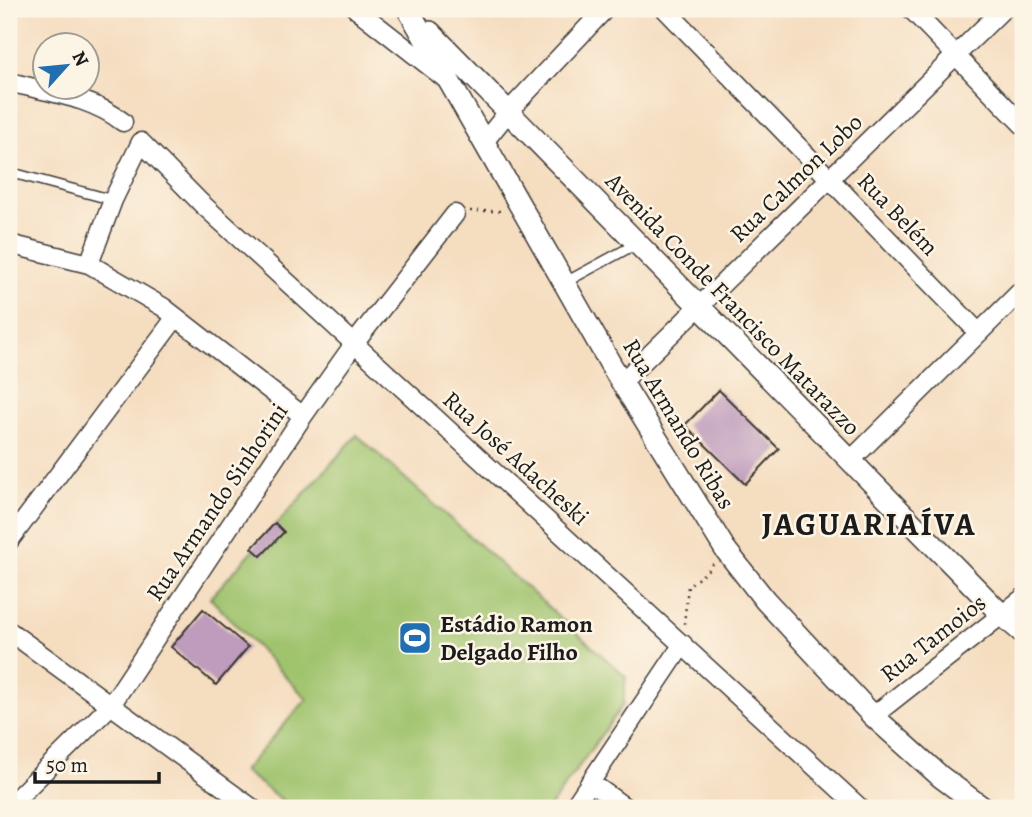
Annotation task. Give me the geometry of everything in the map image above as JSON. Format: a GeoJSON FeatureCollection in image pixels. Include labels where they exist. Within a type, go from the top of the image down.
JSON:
{"type":"FeatureCollection","features":[{"type":"Feature","properties":{"kind":"street","name":"Rua Armando Ribas"},"geometry":{"type":"LineString","coordinates":[[356,9],[449,81]]}},
{"type":"Feature","properties":{"kind":"street","name":"Rua Armando Ribas"},"geometry":{"type":"LineString","coordinates":[[408,9],[622,382],[725,549],[765,600],[873,716],[941,777],[983,808]]}},
{"type":"Feature","properties":{"kind":"street","name":"Avenida Conde Francisco Matarazzo"},"geometry":{"type":"LineString","coordinates":[[408,9],[699,308],[1002,615],[1023,633]]}},
{"type":"Feature","properties":{"kind":"street"},"geometry":{"type":"LineString","coordinates":[[484,142],[508,112],[605,9]]}},
{"type":"Feature","properties":{"kind":"street","name":"Rua Belém"},"geometry":{"type":"LineString","coordinates":[[666,9],[979,333]]}},
{"type":"Feature","properties":{"kind":"street"},"geometry":{"type":"LineString","coordinates":[[911,9],[1023,125]]}},
{"type":"Feature","properties":{"kind":"street","name":"Rua Calmon Lobo"},"geometry":{"type":"LineString","coordinates":[[622,382],[1003,9]]}},
{"type":"Feature","properties":{"kind":"street"},"geometry":{"type":"LineString","coordinates":[[9,82],[79,100],[109,111],[123,122]]}},
{"type":"Feature","properties":{"kind":"street","name":"Rua José Adacheski"},"geometry":{"type":"LineString","coordinates":[[113,200],[141,142],[173,177],[860,808]]}},
{"type":"Feature","properties":{"kind":"street"},"geometry":{"type":"LineString","coordinates":[[89,264],[113,200]]}},
{"type":"Feature","properties":{"kind":"street","name":"Rua Armando Sinhorini"},"geometry":{"type":"LineString","coordinates":[[9,806],[111,705],[303,416],[455,214]]}},
{"type":"Feature","properties":{"kind":"street"},"geometry":{"type":"LineString","coordinates":[[9,244],[89,264],[163,307],[303,416]]}},
{"type":"Feature","properties":{"kind":"street"},"geometry":{"type":"LineString","coordinates":[[850,461],[1023,289]]}},
{"type":"Feature","properties":{"kind":"street"},"geometry":{"type":"LineString","coordinates":[[9,541],[176,317]]}},
{"type":"Feature","properties":{"kind":"street","name":"Rua Tamoios"},"geometry":{"type":"LineString","coordinates":[[873,716],[1023,598]]}},
{"type":"Feature","properties":{"kind":"street"},"geometry":{"type":"LineString","coordinates":[[9,631],[251,808]]}},
{"type":"Feature","properties":{"kind":"street"},"geometry":{"type":"LineString","coordinates":[[573,808],[683,644]]}},
{"type":"Feature","properties":{"kind":"street"},"geometry":{"type":"LineString","coordinates":[[590,782],[626,808]]}},
{"type":"Feature","properties":{"kind":"lane"},"geometry":{"type":"LineString","coordinates":[[9,172],[113,200]]}},
{"type":"Feature","properties":{"kind":"lane"},"geometry":{"type":"LineString","coordinates":[[564,283],[636,244]]}},
{"type":"Feature","properties":{"kind":"path"},"geometry":{"type":"LineString","coordinates":[[455,214],[461,211],[523,211]]}},
{"type":"Feature","properties":{"kind":"path"},"geometry":{"type":"LineString","coordinates":[[683,644],[688,586],[705,573],[725,549]]}},
{"type":"Feature","properties":{"kind":"green space","name":"Estádio Ramon Delgado Filho"},"geometry":{"type":"Polygon","coordinates":[[[357,435],[626,677],[623,705],[549,808],[293,808],[243,771],[307,699],[210,598],[357,435]]]}},
{"type":"Feature","properties":{"kind":"building"},"geometry":{"type":"Polygon","coordinates":[[[719,390],[779,449],[745,484],[685,425],[719,390]]]}},
{"type":"Feature","properties":{"kind":"building"},"geometry":{"type":"Polygon","coordinates":[[[275,523],[284,532],[261,556],[252,548],[275,523]]]}},
{"type":"Feature","properties":{"kind":"building"},"geometry":{"type":"Polygon","coordinates":[[[203,609],[248,647],[216,685],[171,647],[203,609]]]}},
{"type":"Feature","properties":{"kind":"place","name":"Estádio Ramon Delgado Filho"},"geometry":{"type":"Point","coordinates":[415,638]}},
{"type":"Feature","properties":{"kind":"district","name":"JAGUARIAÍVA"},"geometry":{"type":"Point","coordinates":[869,524]}}]}
